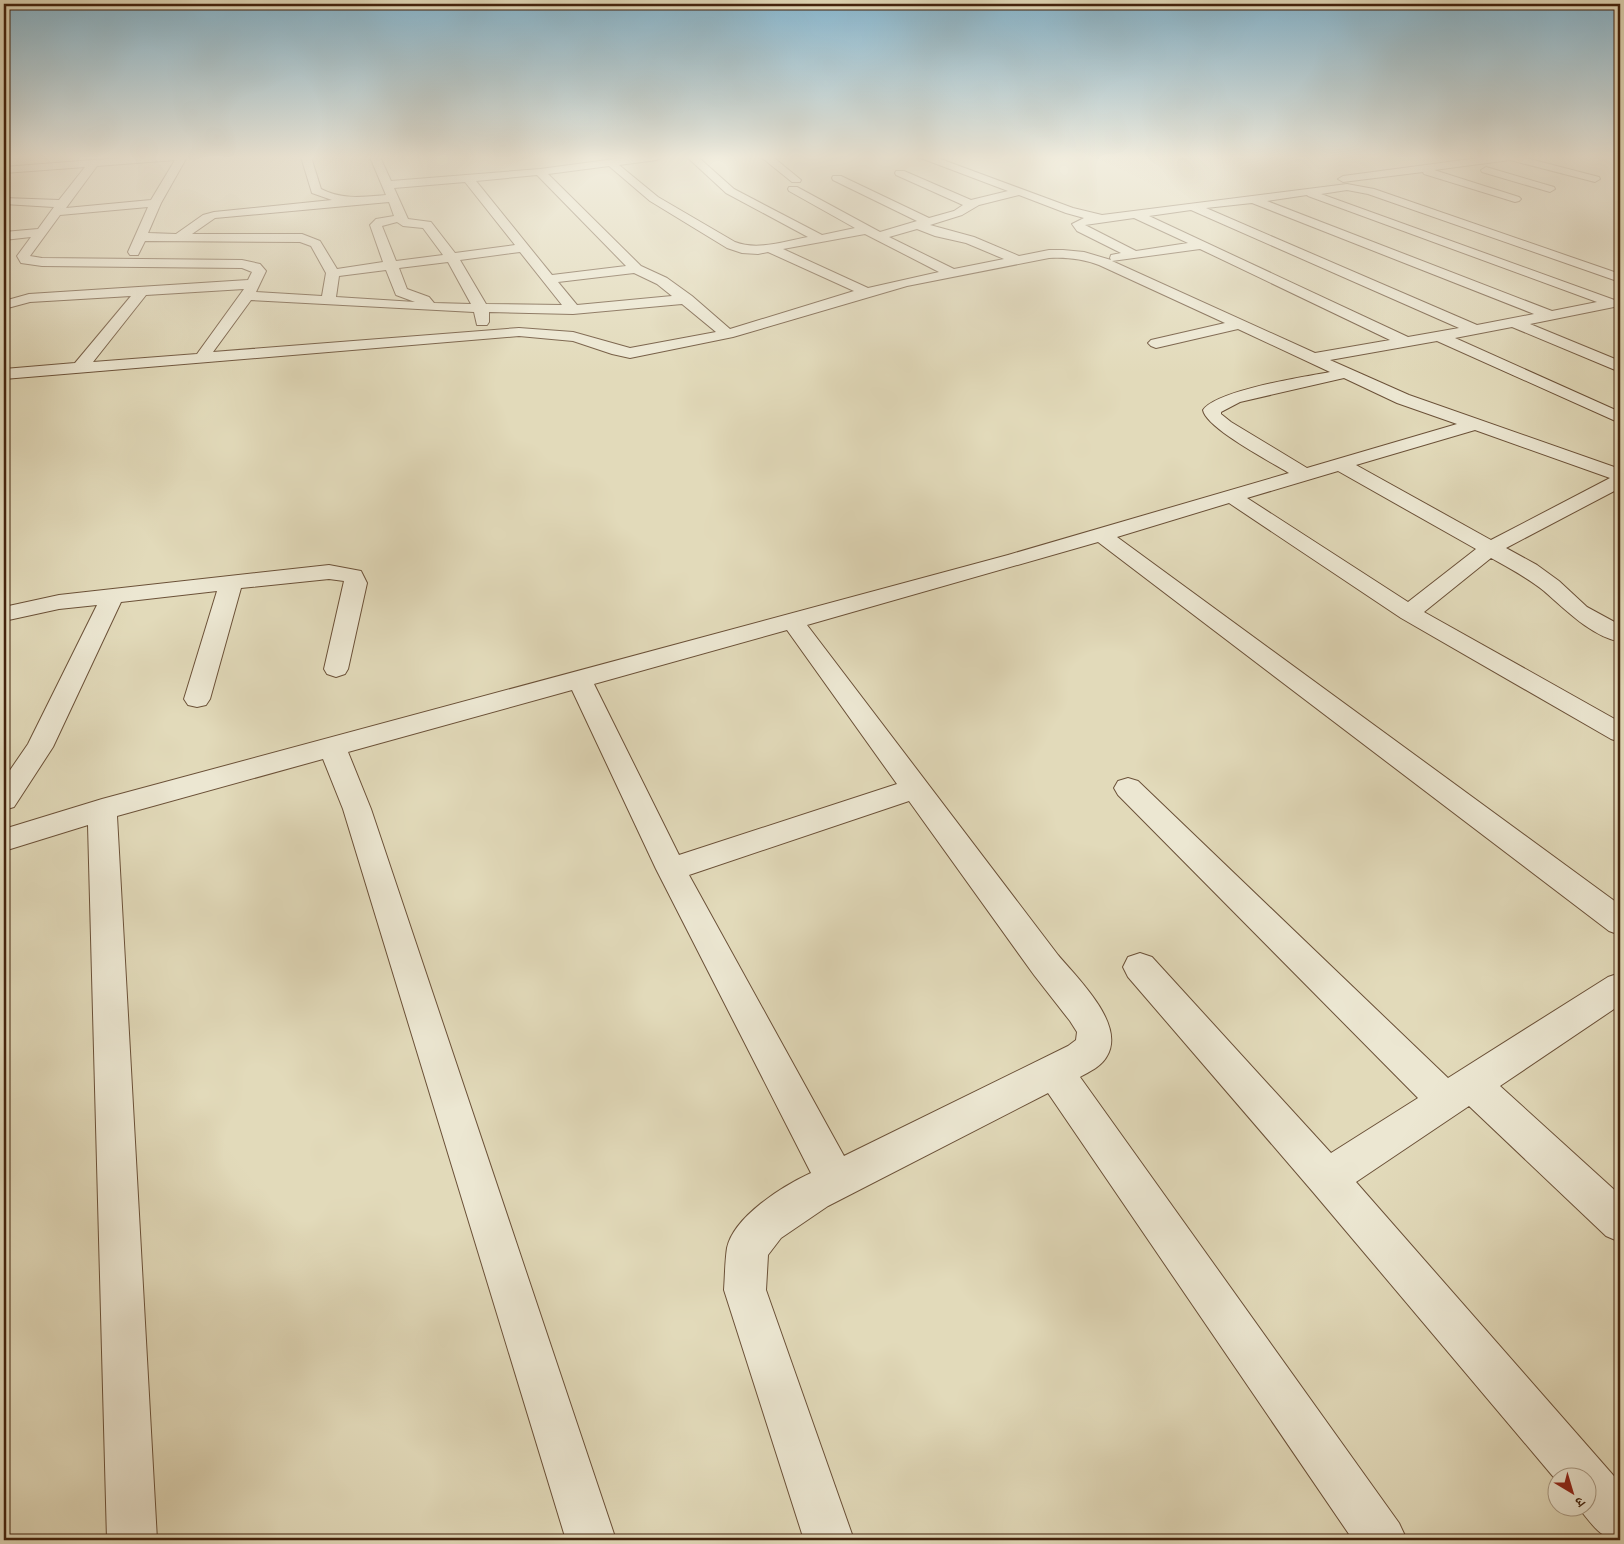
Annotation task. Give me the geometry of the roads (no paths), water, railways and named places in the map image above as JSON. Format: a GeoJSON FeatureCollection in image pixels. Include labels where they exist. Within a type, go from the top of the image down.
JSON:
{"type":"FeatureCollection","features":[{"type":"Feature","properties":{"kind":"street"},"geometry":{"type":"LineString","coordinates":[[43,229],[24,256],[26,260],[42,262],[242,264],[255,266],[259,271],[250,290],[202,357]]}},
{"type":"Feature","properties":{"kind":"street"},"geometry":{"type":"LineString","coordinates":[[129,263],[144,229]]}},
{"type":"Feature","properties":{"kind":"street"},"geometry":{"type":"LineString","coordinates":[[179,237],[192,229]]}},
{"type":"Feature","properties":{"kind":"street"},"geometry":{"type":"LineString","coordinates":[[259,238],[272,229]]}},
{"type":"Feature","properties":{"kind":"street"},"geometry":{"type":"LineString","coordinates":[[377,229],[401,292],[424,300],[429,307]]}},
{"type":"Feature","properties":{"kind":"street"},"geometry":{"type":"LineString","coordinates":[[431,229],[452,258],[481,308],[482,334]]}},
{"type":"Feature","properties":{"kind":"street"},"geometry":{"type":"LineString","coordinates":[[509,229],[573,310]]}},
{"type":"Feature","properties":{"kind":"street"},"geometry":{"type":"LineString","coordinates":[[596,229],[636,269],[662,281],[687,299],[728,334]]}},
{"type":"Feature","properties":{"kind":"street"},"geometry":{"type":"LineString","coordinates":[[704,229],[731,245],[750,250],[867,230],[954,274]]}},
{"type":"Feature","properties":{"kind":"street"},"geometry":{"type":"LineString","coordinates":[[802,229],[819,238]]}},
{"type":"Feature","properties":{"kind":"street"},"geometry":{"type":"LineString","coordinates":[[878,236],[904,229]]}},
{"type":"Feature","properties":{"kind":"street"},"geometry":{"type":"LineString","coordinates":[[932,229],[939,233],[970,240],[1019,261]]}},
{"type":"Feature","properties":{"kind":"street"},"geometry":{"type":"LineString","coordinates":[[1086,229],[1134,255]]}},
{"type":"Feature","properties":{"kind":"street"},"geometry":{"type":"LineString","coordinates":[[1168,229],[1406,342]]}},
{"type":"Feature","properties":{"kind":"street"},"geometry":{"type":"LineString","coordinates":[[1245,229],[1475,330]]}},
{"type":"Feature","properties":{"kind":"street"},"geometry":{"type":"LineString","coordinates":[[1329,229],[1552,316]]}},
{"type":"Feature","properties":{"kind":"street"},"geometry":{"type":"LineString","coordinates":[[1405,229],[1615,308]]}},
{"type":"Feature","properties":{"kind":"street"},"geometry":{"type":"LineString","coordinates":[[1478,229],[1620,278]]}},
{"type":"Feature","properties":{"kind":"street"},"geometry":{"type":"LineString","coordinates":[[4,236],[41,232]]}},
{"type":"Feature","properties":{"kind":"street"},"geometry":{"type":"LineString","coordinates":[[141,237],[302,238],[312,240],[333,273],[328,301]]}},
{"type":"Feature","properties":{"kind":"street"},"geometry":{"type":"LineString","coordinates":[[1104,262],[1134,255],[1201,245]]}},
{"type":"Feature","properties":{"kind":"street"},"geometry":{"type":"LineString","coordinates":[[333,273],[524,248]]}},
{"type":"Feature","properties":{"kind":"street"},"geometry":{"type":"LineString","coordinates":[[770,248],[867,292]]}},
{"type":"Feature","properties":{"kind":"street"},"geometry":{"type":"LineString","coordinates":[[4,374],[482,334],[545,332],[585,339],[617,352],[630,353],[728,334],[867,292],[907,282],[1060,253],[1081,255],[1104,262],[1403,399],[1620,475]]}},
{"type":"Feature","properties":{"kind":"street"},"geometry":{"type":"LineString","coordinates":[[548,279],[636,269]]}},
{"type":"Feature","properties":{"kind":"street"},"geometry":{"type":"LineString","coordinates":[[4,305],[28,298],[141,292],[250,290],[328,301],[357,303],[429,307],[573,310],[687,299]]}},
{"type":"Feature","properties":{"kind":"street"},"geometry":{"type":"LineString","coordinates":[[80,368],[141,292]]}},
{"type":"Feature","properties":{"kind":"street"},"geometry":{"type":"LineString","coordinates":[[341,346],[357,303]]}},
{"type":"Feature","properties":{"kind":"street"},"geometry":{"type":"LineString","coordinates":[[1312,358],[1441,337],[1589,309],[1615,308]]}},
{"type":"Feature","properties":{"kind":"street"},"geometry":{"type":"LineString","coordinates":[[1515,323],[1620,367]]}},
{"type":"Feature","properties":{"kind":"street"},"geometry":{"type":"LineString","coordinates":[[1156,343],[1239,324]]}},
{"type":"Feature","properties":{"kind":"street"},"geometry":{"type":"LineString","coordinates":[[1441,337],[1620,418]]}},
{"type":"Feature","properties":{"kind":"street"},"geometry":{"type":"LineString","coordinates":[[1305,475],[1224,426],[1213,416],[1212,410],[1234,398],[1345,373]]}},
{"type":"Feature","properties":{"kind":"street"},"geometry":{"type":"LineString","coordinates":[[4,840],[102,810],[1101,535],[1476,424]]}},
{"type":"Feature","properties":{"kind":"street"},"geometry":{"type":"LineString","coordinates":[[1340,464],[1529,570],[1551,586],[1579,612],[1620,635]]}},
{"type":"Feature","properties":{"kind":"street"},"geometry":{"type":"LineString","coordinates":[[1409,613],[1489,549],[1620,480]]}},
{"type":"Feature","properties":{"kind":"street"},"geometry":{"type":"LineString","coordinates":[[1231,496],[1409,613],[1620,734]]}},
{"type":"Feature","properties":{"kind":"street"},"geometry":{"type":"LineString","coordinates":[[1101,535],[1620,922]]}},
{"type":"Feature","properties":{"kind":"street"},"geometry":{"type":"LineString","coordinates":[[4,614],[59,602],[329,572],[353,576],[356,583],[336,669]]}},
{"type":"Feature","properties":{"kind":"street"},"geometry":{"type":"LineString","coordinates":[[197,699],[231,583]]}},
{"type":"Feature","properties":{"kind":"street"},"geometry":{"type":"LineString","coordinates":[[4,800],[40,747],[112,596]]}},
{"type":"Feature","properties":{"kind":"street"},"geometry":{"type":"LineString","coordinates":[[792,621],[1046,965],[1082,1010],[1094,1030],[1094,1047],[1081,1058],[814,1192],[767,1224],[748,1247],[745,1290],[829,1540]]}},
{"type":"Feature","properties":{"kind":"street"},"geometry":{"type":"LineString","coordinates":[[579,679],[671,869],[836,1182]]}},
{"type":"Feature","properties":{"kind":"street"},"geometry":{"type":"LineString","coordinates":[[332,747],[357,809],[570,1478],[584,1514],[590,1540]]}},
{"type":"Feature","properties":{"kind":"street"},"geometry":{"type":"LineString","coordinates":[[671,869],[916,788]]}},
{"type":"Feature","properties":{"kind":"street"},"geometry":{"type":"LineString","coordinates":[[1128,788],[1459,1092],[1620,1222]]}},
{"type":"Feature","properties":{"kind":"street"},"geometry":{"type":"LineString","coordinates":[[102,810],[132,1540]]}},
{"type":"Feature","properties":{"kind":"street"},"geometry":{"type":"LineString","coordinates":[[1140,967],[1327,1178],[1575,1466]]}},
{"type":"Feature","properties":{"kind":"street"},"geometry":{"type":"LineString","coordinates":[[1327,1178],[1459,1092],[1615,999]]}},
{"type":"Feature","properties":{"kind":"street"},"geometry":{"type":"LineString","coordinates":[[1055,1072],[1382,1540]]}},
{"type":"Feature","properties":{"kind":"street"},"geometry":{"type":"LineString","coordinates":[[1596,1491],[1620,1519]]}}]}
